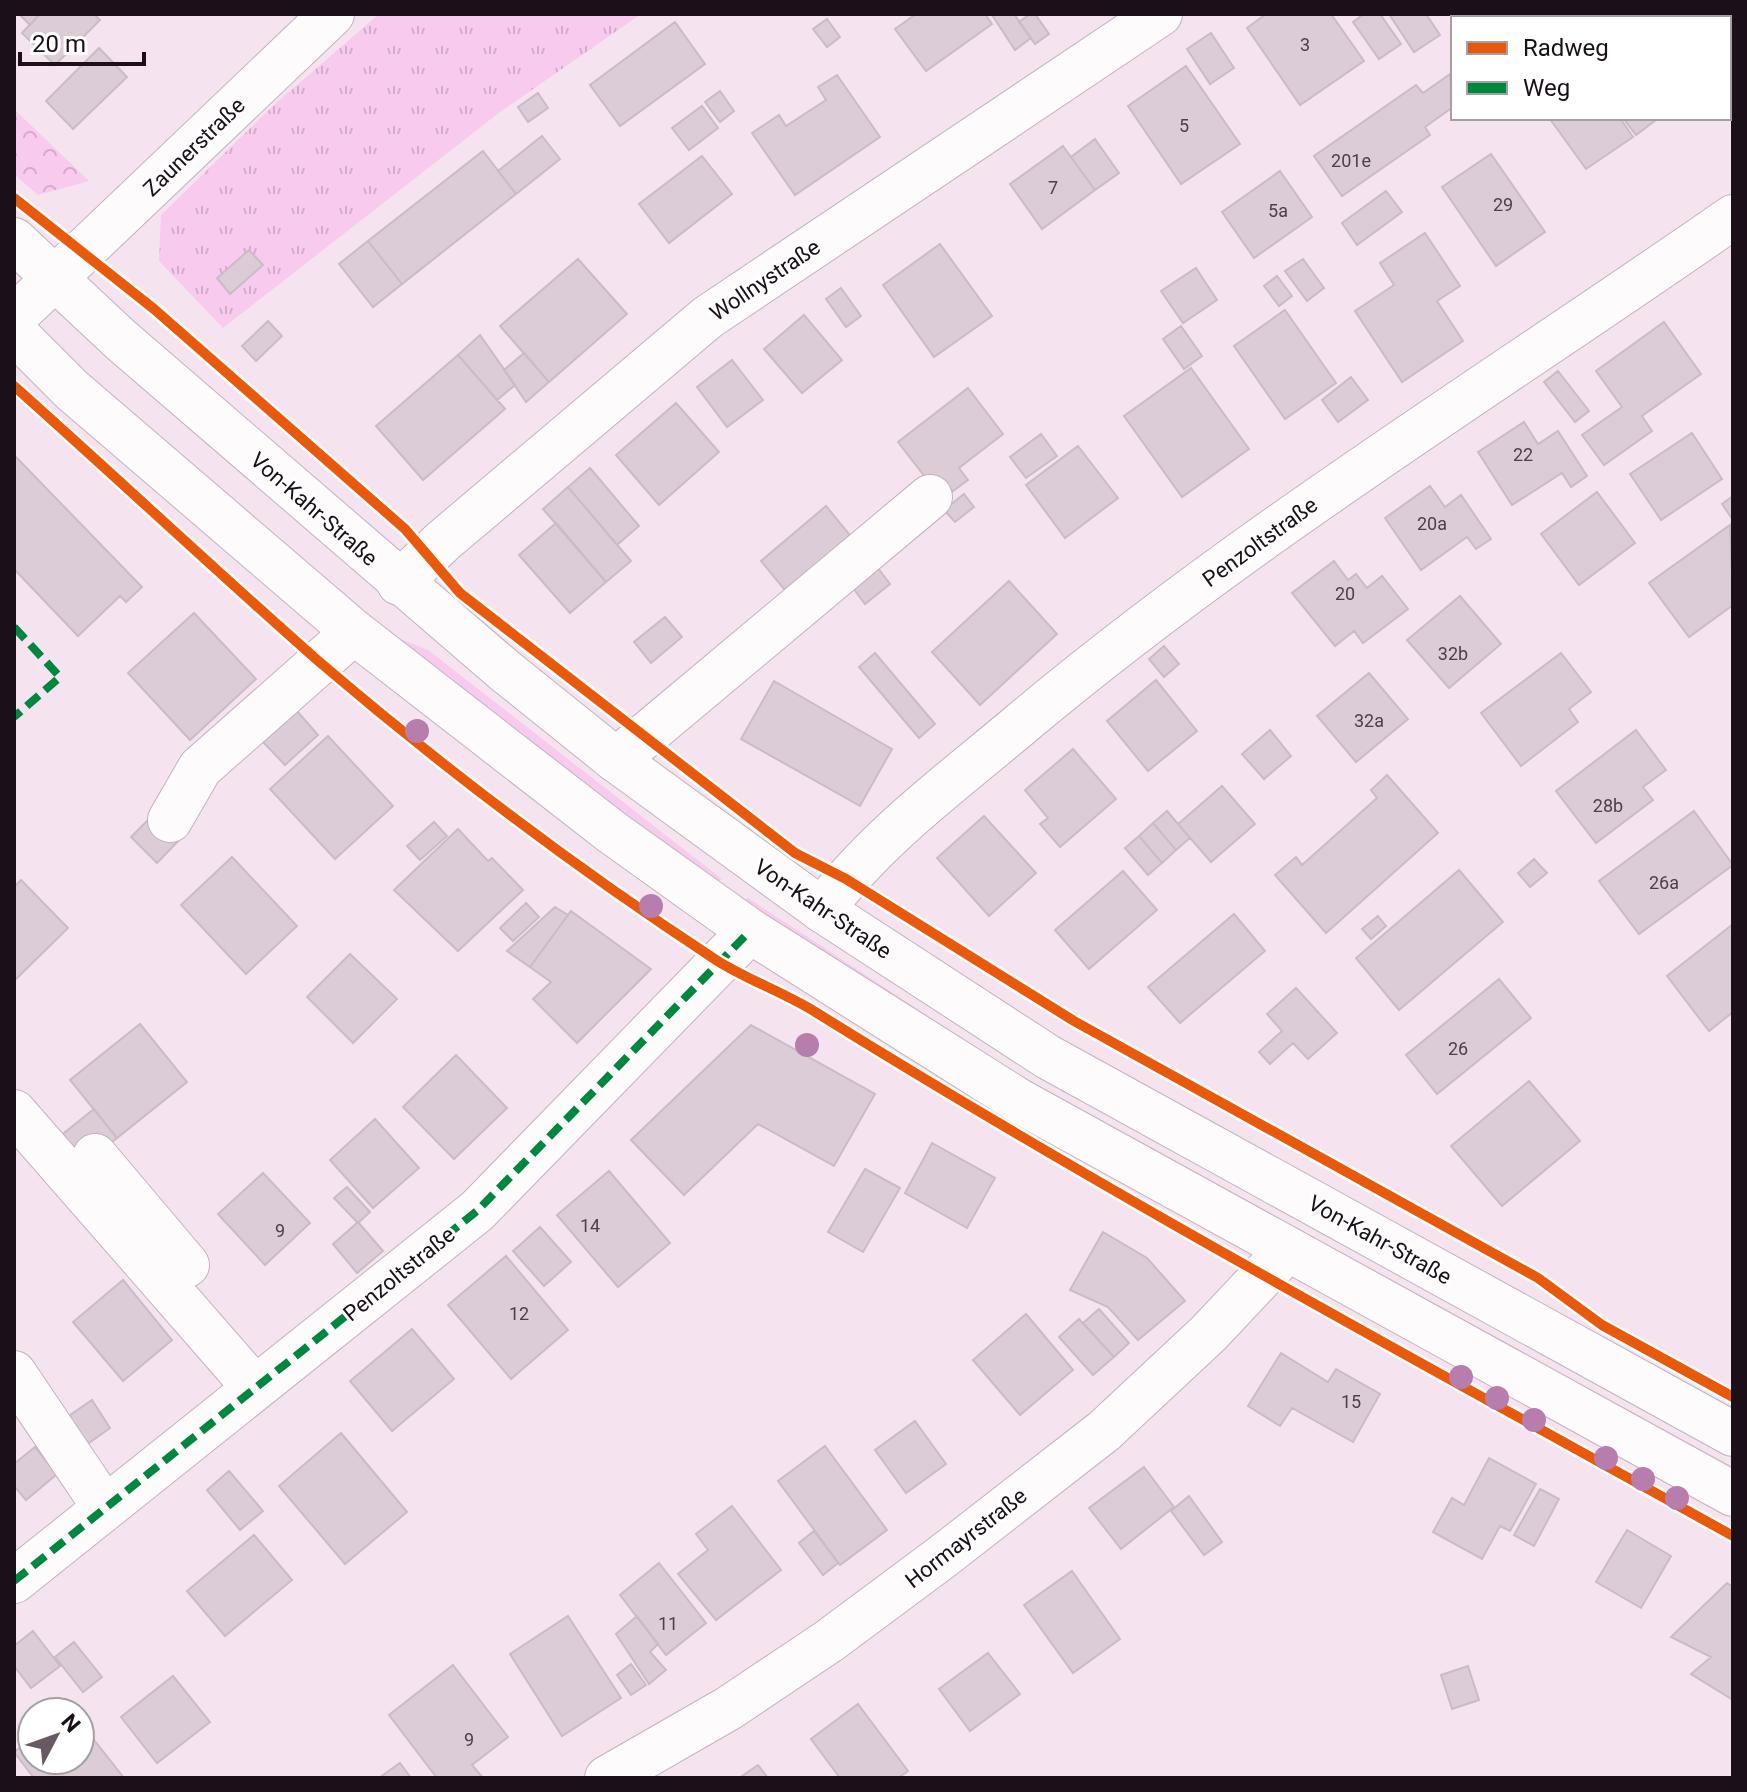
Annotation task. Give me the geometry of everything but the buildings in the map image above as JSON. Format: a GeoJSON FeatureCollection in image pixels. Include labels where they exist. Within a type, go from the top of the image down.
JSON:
{"type":"FeatureCollection","features":[{"type":"Feature","properties":{"kind":"street","name":"Zaunerstraße"},"geometry":{"type":"LineString","coordinates":[[14,317],[332,14]]}},
{"type":"Feature","properties":{"kind":"street","name":"Wollnystraße"},"geometry":{"type":"LineString","coordinates":[[399,583],[443,541],[708,317],[1160,14]]}},
{"type":"Feature","properties":{"kind":"street","name":"Penzoltstraße"},"geometry":{"type":"LineString","coordinates":[[822,910],[884,839],[1095,661],[1369,463],[1733,217]]}},
{"type":"Feature","properties":{"kind":"street","name":"Von-Kahr-Straße"},"geometry":{"type":"LineString","coordinates":[[14,240],[121,340],[399,583],[616,760],[822,910],[1048,1057],[1733,1434]]}},
{"type":"Feature","properties":{"kind":"street"},"geometry":{"type":"LineString","coordinates":[[14,332],[72,390],[354,632],[613,833],[750,931],[1019,1101],[1733,1494]]}},
{"type":"Feature","properties":{"kind":"street"},"geometry":{"type":"LineString","coordinates":[[616,760],[930,497]]}},
{"type":"Feature","properties":{"kind":"street"},"geometry":{"type":"LineString","coordinates":[[170,820],[200,768],[354,632]]}},
{"type":"Feature","properties":{"kind":"street","name":"Penzoltstraße"},"geometry":{"type":"LineString","coordinates":[[14,1581],[477,1211],[750,931]]}},
{"type":"Feature","properties":{"kind":"street"},"geometry":{"type":"LineString","coordinates":[[14,1112],[265,1380]]}},
{"type":"Feature","properties":{"kind":"street"},"geometry":{"type":"LineString","coordinates":[[95,1156],[265,1380]]}},
{"type":"Feature","properties":{"kind":"street","name":"Hormayrstraße"},"geometry":{"type":"LineString","coordinates":[[607,1778],[729,1708],[942,1557],[1104,1431],[1209,1333],[1288,1249]]}},
{"type":"Feature","properties":{"kind":"street"},"geometry":{"type":"LineString","coordinates":[[14,1373],[105,1508]]}},
{"type":"Feature","properties":{"kind":"green space"},"geometry":{"type":"Polygon","coordinates":[[[379,14],[641,14],[500,112],[223,328],[159,261],[161,215],[274,105],[379,14]]]}},
{"type":"Feature","properties":{"kind":"green space"},"geometry":{"type":"Polygon","coordinates":[[[14,109],[89,181],[38,195],[14,174],[14,109]]]}},
{"type":"Feature","properties":{"kind":"green space"},"geometry":{"type":"Polygon","coordinates":[[[380,631],[428,650],[722,879],[704,887],[375,636],[380,631]]]}},
{"type":"Feature","properties":{"kind":"green space"},"geometry":{"type":"Polygon","coordinates":[[[748,898],[1012,1071],[1733,1467],[1733,1479],[1006,1079],[734,905],[748,898]]]}},
{"type":"Feature","properties":{"kind":"marked path"},"geometry":{"type":"LineString","coordinates":[[14,627],[60,677],[14,717]]}},
{"type":"Feature","properties":{"kind":"marked path"},"geometry":{"type":"LineString","coordinates":[[14,1581],[477,1211],[750,931]]}},
{"type":"Feature","properties":{"kind":"cycle path"},"geometry":{"type":"LineString","coordinates":[[14,198],[154,309],[405,529],[460,593],[795,853],[846,879],[1074,1021],[1538,1278],[1602,1325],[1733,1397]]}},
{"type":"Feature","properties":{"kind":"cycle path"},"geometry":{"type":"LineString","coordinates":[[14,386],[364,699],[511,816],[664,925],[728,967],[805,1006],[1157,1215],[1733,1536]]}}]}
